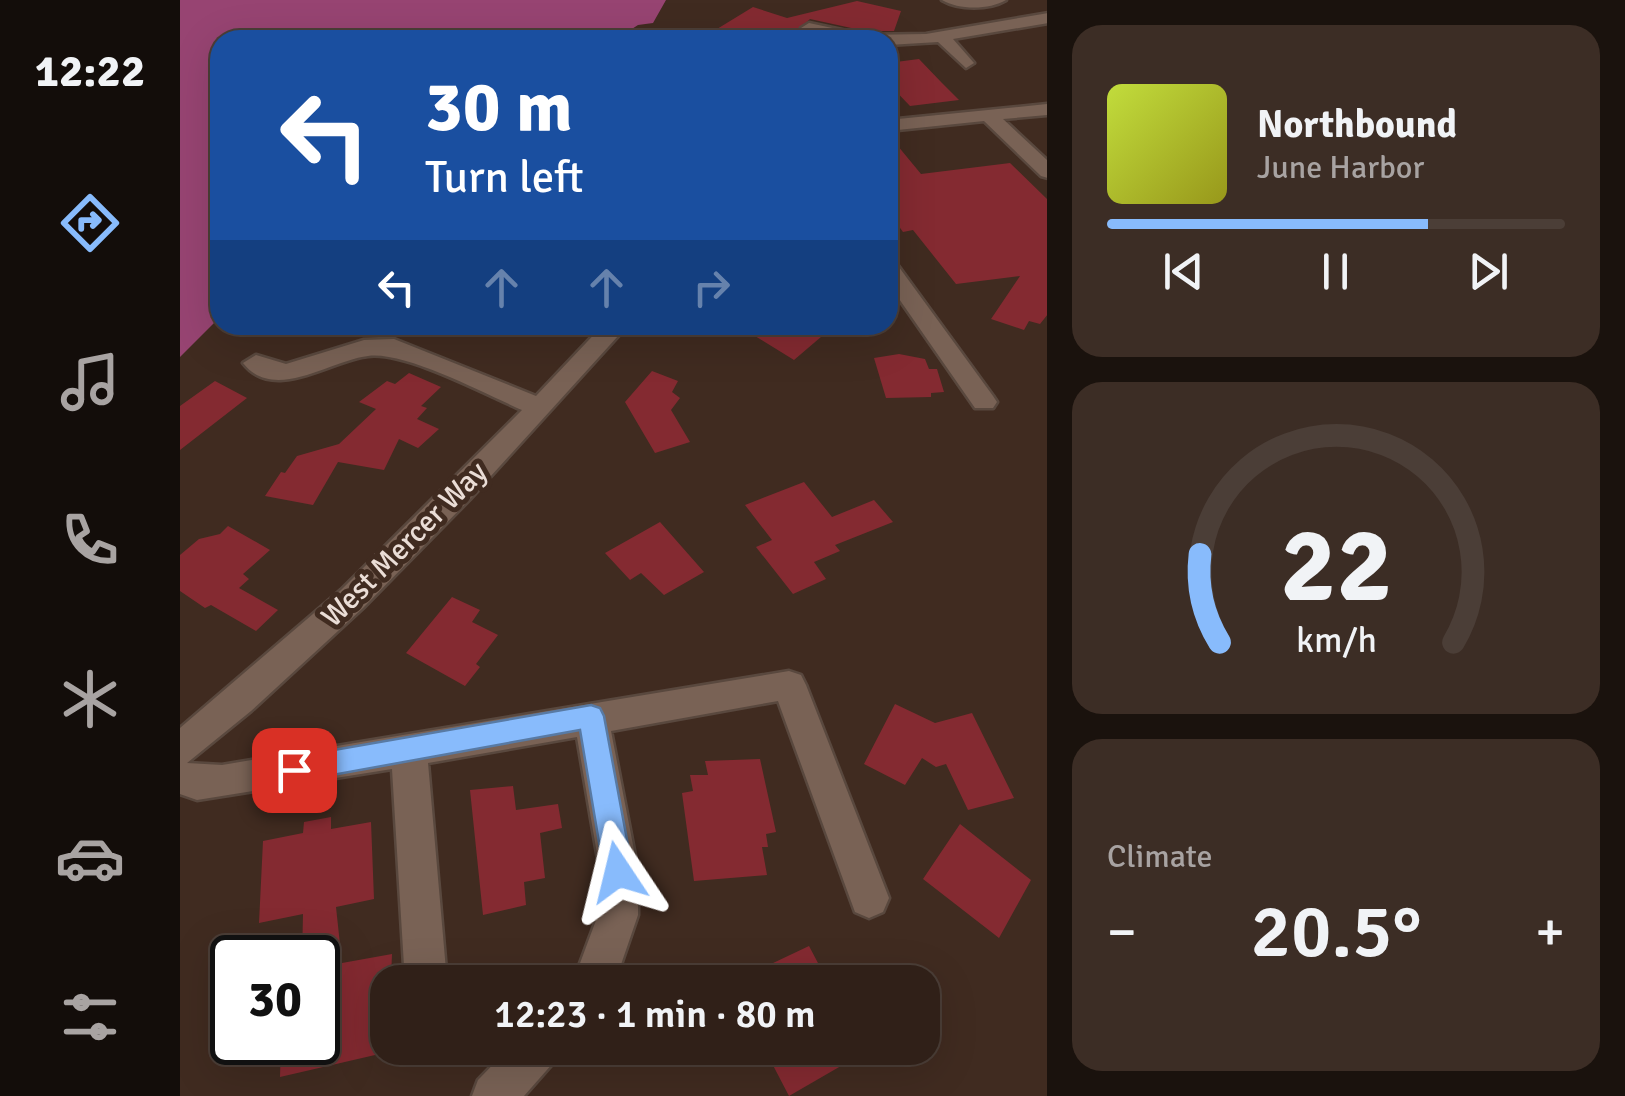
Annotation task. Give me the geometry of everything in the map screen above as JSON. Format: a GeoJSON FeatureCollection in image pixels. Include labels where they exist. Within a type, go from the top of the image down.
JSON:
{"type":"FeatureCollection","features":[{"type":"Feature","properties":{"kind":"street"},"geometry":{"type":"LineString","coordinates":[[950,0],[998,0]]}},
{"type":"Feature","properties":{"kind":"street"},"geometry":{"type":"LineString","coordinates":[[898,46],[1047,18]]}},
{"type":"Feature","properties":{"kind":"street"},"geometry":{"type":"LineString","coordinates":[[809,28],[818,30]]}},
{"type":"Feature","properties":{"kind":"street"},"geometry":{"type":"LineString","coordinates":[[941,36],[966,63]]}},
{"type":"Feature","properties":{"kind":"street"},"geometry":{"type":"LineString","coordinates":[[898,125],[1047,109]]}},
{"type":"Feature","properties":{"kind":"street"},"geometry":{"type":"LineString","coordinates":[[988,116],[1047,171]]}},
{"type":"Feature","properties":{"kind":"street"},"geometry":{"type":"LineString","coordinates":[[898,282],[984,402]]}},
{"type":"Feature","properties":{"kind":"street","name":"West Mercer Way"},"geometry":{"type":"LineString","coordinates":[[180,749],[272,676],[432,519],[607,335]]}},
{"type":"Feature","properties":{"kind":"street"},"geometry":{"type":"LineString","coordinates":[[256,363],[287,372],[364,348],[394,347],[539,407]]}},
{"type":"Feature","properties":{"kind":"street"},"geometry":{"type":"LineString","coordinates":[[180,777],[197,783],[222,782],[789,685],[868,898]]}},
{"type":"Feature","properties":{"kind":"street"},"geometry":{"type":"LineString","coordinates":[[591,716],[618,872],[618,915],[600,965]]}},
{"type":"Feature","properties":{"kind":"street"},"geometry":{"type":"LineString","coordinates":[[409,749],[425,965]]}},
{"type":"Feature","properties":{"kind":"street"},"geometry":{"type":"LineString","coordinates":[[494,1096],[522,1065]]}},
{"type":"Feature","properties":{"kind":"shaded area"},"geometry":{"type":"Polygon","coordinates":[[[180,0],[666,0],[653,23],[630,30],[210,30],[210,327],[180,357],[180,0]]]}},
{"type":"Feature","properties":{"kind":"building"},"geometry":{"type":"Polygon","coordinates":[[[857,1],[901,11],[894,30],[860,30],[810,19],[798,30],[715,30],[753,7],[787,18],[857,1]]]}},
{"type":"Feature","properties":{"kind":"building"},"geometry":{"type":"Polygon","coordinates":[[[919,59],[959,100],[910,106],[898,93],[898,62],[919,59]]]}},
{"type":"Feature","properties":{"kind":"building"},"geometry":{"type":"Polygon","coordinates":[[[898,146],[921,174],[1010,163],[1047,199],[1047,315],[1040,324],[1029,321],[1024,330],[991,319],[1020,276],[956,284],[913,230],[903,232],[898,225],[898,146]]]}},
{"type":"Feature","properties":{"kind":"building"},"geometry":{"type":"Polygon","coordinates":[[[753,335],[823,335],[794,360],[753,335]]]}},
{"type":"Feature","properties":{"kind":"building"},"geometry":{"type":"Polygon","coordinates":[[[899,354],[925,359],[929,369],[937,369],[944,392],[931,393],[931,397],[886,398],[874,358],[899,354]]]}},
{"type":"Feature","properties":{"kind":"building"},"geometry":{"type":"Polygon","coordinates":[[[652,371],[678,381],[672,392],[680,398],[671,410],[690,442],[655,453],[625,402],[652,371]]]}},
{"type":"Feature","properties":{"kind":"building"},"geometry":{"type":"Polygon","coordinates":[[[409,373],[441,387],[421,406],[427,408],[417,419],[439,429],[418,448],[399,439],[384,470],[338,462],[313,505],[265,496],[297,456],[339,444],[376,409],[359,402],[387,381],[395,384],[409,373]]]}},
{"type":"Feature","properties":{"kind":"building"},"geometry":{"type":"Polygon","coordinates":[[[215,381],[247,398],[180,450],[180,406],[215,381]]]}},
{"type":"Feature","properties":{"kind":"building"},"geometry":{"type":"Polygon","coordinates":[[[804,482],[832,517],[874,500],[893,522],[835,545],[840,551],[814,562],[826,579],[793,594],[756,547],[772,540],[745,505],[804,482]]]}},
{"type":"Feature","properties":{"kind":"building"},"geometry":{"type":"Polygon","coordinates":[[[660,522],[704,572],[664,595],[641,573],[630,580],[605,553],[660,522]]]}},
{"type":"Feature","properties":{"kind":"building"},"geometry":{"type":"Polygon","coordinates":[[[228,526],[270,550],[243,574],[249,579],[239,588],[278,610],[256,631],[211,605],[205,608],[180,591],[180,555],[199,539],[220,534],[228,526]]]}},
{"type":"Feature","properties":{"kind":"building"},"geometry":{"type":"Polygon","coordinates":[[[452,597],[480,610],[472,622],[498,635],[465,686],[406,653],[452,597]]]}},
{"type":"Feature","properties":{"kind":"building"},"geometry":{"type":"Polygon","coordinates":[[[895,704],[935,723],[972,713],[1014,798],[968,810],[946,764],[936,767],[922,758],[905,785],[864,764],[895,704]]]}},
{"type":"Feature","properties":{"kind":"building"},"geometry":{"type":"Polygon","coordinates":[[[760,759],[776,832],[766,834],[768,847],[762,847],[767,875],[694,881],[682,793],[693,791],[690,775],[708,775],[705,761],[760,759]]]}},
{"type":"Feature","properties":{"kind":"building"},"geometry":{"type":"Polygon","coordinates":[[[513,786],[516,810],[558,804],[562,828],[540,833],[545,878],[524,882],[526,905],[483,915],[470,790],[513,786]]]}},
{"type":"Feature","properties":{"kind":"building"},"geometry":{"type":"Polygon","coordinates":[[[331,817],[331,829],[371,822],[374,899],[336,907],[339,935],[303,935],[303,914],[259,923],[263,841],[303,833],[304,822],[331,817]]]}},
{"type":"Feature","properties":{"kind":"building"},"geometry":{"type":"Polygon","coordinates":[[[960,824],[1031,880],[999,938],[923,879],[960,824]]]}},
{"type":"Feature","properties":{"kind":"building"},"geometry":{"type":"Polygon","coordinates":[[[340,944],[342,963],[392,954],[392,965],[370,965],[370,1056],[340,1063],[340,944]]]}},
{"type":"Feature","properties":{"kind":"building"},"geometry":{"type":"Polygon","coordinates":[[[809,946],[819,965],[769,965],[809,946]]]}},
{"type":"Feature","properties":{"kind":"building"},"geometry":{"type":"Polygon","coordinates":[[[280,1065],[332,1065],[280,1077],[280,1065]]]}},
{"type":"Feature","properties":{"kind":"building"},"geometry":{"type":"Polygon","coordinates":[[[773,1065],[843,1065],[789,1096],[773,1065]]]}},
{"type":"Feature","properties":{"kind":"route"},"geometry":{"type":"LineString","coordinates":[[294,770],[591,716],[618,872]]}}]}
